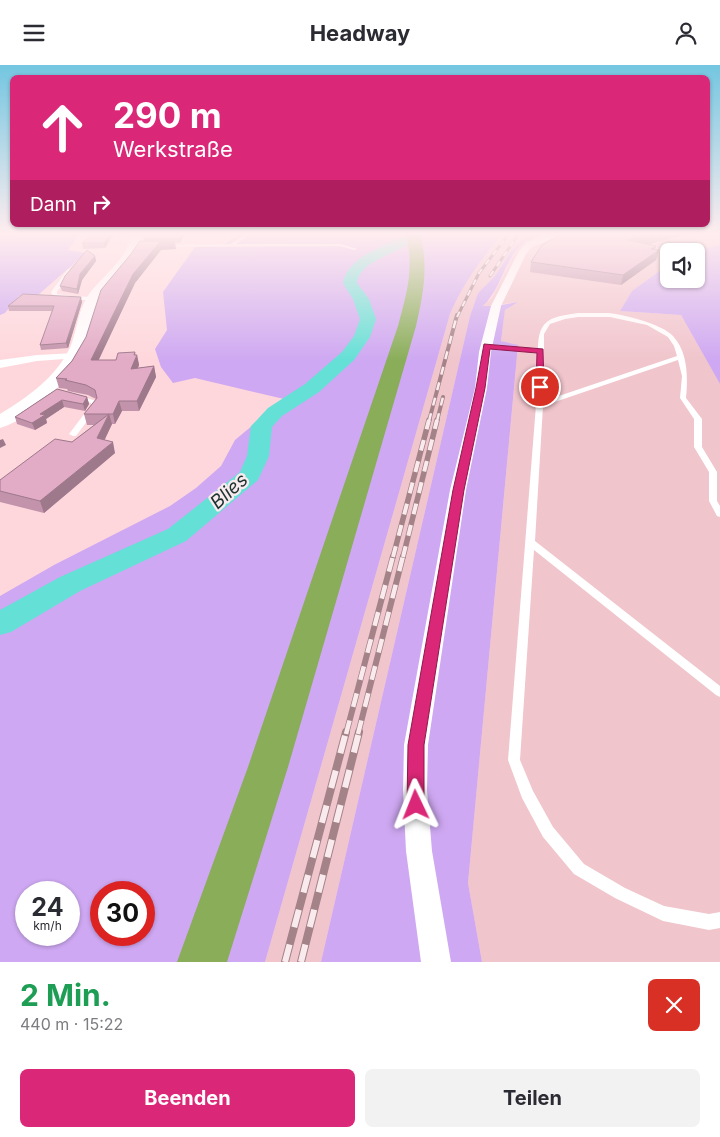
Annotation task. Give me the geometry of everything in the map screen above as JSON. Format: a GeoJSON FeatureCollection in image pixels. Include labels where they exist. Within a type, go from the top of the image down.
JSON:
{"type":"FeatureCollection","features":[{"type":"Feature","properties":{"kind":"highway"},"geometry":{"type":"LineString","coordinates":[[202,962],[271,758],[392,378],[413,301],[416,277]]}},
{"type":"Feature","properties":{"kind":"main road"},"geometry":{"type":"LineString","coordinates":[[0,422],[50,391],[74,356],[93,299],[112,277]]}},
{"type":"Feature","properties":{"kind":"street"},"geometry":{"type":"LineString","coordinates":[[436,962],[419,851],[414,790],[416,745],[458,490],[481,388],[486,346],[496,306],[510,277]]}},
{"type":"Feature","properties":{"kind":"street"},"geometry":{"type":"LineString","coordinates":[[0,364],[74,356]]}},
{"type":"Feature","properties":{"kind":"lane"},"geometry":{"type":"LineString","coordinates":[[64,277],[56,287],[55,295],[72,299],[93,299]]}},
{"type":"Feature","properties":{"kind":"lane"},"geometry":{"type":"LineString","coordinates":[[720,514],[713,501],[713,472],[698,447],[698,419],[683,398],[685,375],[677,347],[670,336],[659,329],[629,318],[593,314],[564,317],[548,323],[542,334],[540,405],[514,760],[527,794],[548,832],[579,869],[620,893],[663,913],[709,922],[720,920]]}},
{"type":"Feature","properties":{"kind":"lane"},"geometry":{"type":"LineString","coordinates":[[486,346],[541,351]]}},
{"type":"Feature","properties":{"kind":"lane"},"geometry":{"type":"LineString","coordinates":[[540,405],[680,357]]}},
{"type":"Feature","properties":{"kind":"lane"},"geometry":{"type":"LineString","coordinates":[[70,395],[86,398],[94,402],[95,405],[73,434]]}},
{"type":"Feature","properties":{"kind":"lane"},"geometry":{"type":"LineString","coordinates":[[530,542],[720,691]]}},
{"type":"Feature","properties":{"kind":"shaded area"},"geometry":{"type":"Polygon","coordinates":[[[0,277],[59,277],[38,295],[19,296],[5,313],[0,315],[0,277]]]}},
{"type":"Feature","properties":{"kind":"shaded area"},"geometry":{"type":"Polygon","coordinates":[[[174,277],[471,277],[450,314],[265,962],[0,962],[0,596],[54,565],[170,506],[196,488],[221,466],[235,440],[284,399],[195,378],[173,383],[161,367],[155,349],[167,330],[163,292],[174,277]]]}},
{"type":"Feature","properties":{"kind":"shaded area"},"geometry":{"type":"Polygon","coordinates":[[[469,277],[494,277],[478,293],[470,316],[321,962],[265,962],[450,314],[469,277]]]}},
{"type":"Feature","properties":{"kind":"shaded area"},"geometry":{"type":"Polygon","coordinates":[[[494,277],[501,277],[494,292],[483,306],[518,302],[505,310],[501,341],[518,345],[468,883],[482,962],[321,962],[470,316],[478,293],[494,277]]]}},
{"type":"Feature","properties":{"kind":"shaded area"},"geometry":{"type":"Polygon","coordinates":[[[503,277],[651,277],[632,291],[620,311],[681,315],[720,384],[720,962],[482,962],[468,883],[518,346],[501,341],[505,310],[517,302],[482,307],[492,298],[503,277]]]}},
{"type":"Feature","properties":{"kind":"shaded area"},"geometry":{"type":"Polygon","coordinates":[[[651,277],[660,277],[660,288],[705,288],[705,277],[720,277],[720,384],[681,315],[620,311],[632,291],[651,277]]]}},
{"type":"Feature","properties":{"kind":"building"},"geometry":{"type":"Polygon","coordinates":[[[65,277],[79,277],[77,289],[60,286],[65,277]]]}},
{"type":"Feature","properties":{"kind":"building"},"geometry":{"type":"Polygon","coordinates":[[[112,277],[132,277],[91,360],[116,360],[118,353],[135,352],[134,355],[137,355],[131,369],[154,366],[137,401],[119,401],[113,414],[84,414],[97,398],[95,390],[86,385],[65,380],[67,379],[56,378],[72,361],[86,337],[101,290],[112,277]]]}},
{"type":"Feature","properties":{"kind":"building"},"geometry":{"type":"Polygon","coordinates":[[[23,294],[81,297],[66,343],[40,345],[54,306],[8,306],[23,294]]]}},
{"type":"Feature","properties":{"kind":"building"},"geometry":{"type":"Polygon","coordinates":[[[57,389],[87,397],[83,404],[62,400],[40,414],[45,415],[32,423],[15,417],[57,389]]]}},
{"type":"Feature","properties":{"kind":"building"},"geometry":{"type":"Polygon","coordinates":[[[109,414],[97,438],[113,442],[40,501],[0,491],[0,480],[55,439],[72,442],[109,414]]]}},
{"type":"Feature","properties":{"kind":"waterway","name":"Blies"},"geometry":{"type":"LineString","coordinates":[[0,624],[70,584],[177,535],[250,475],[258,456],[262,426],[275,412],[312,388],[348,356],[362,337],[368,319],[361,299],[350,283],[351,277]]}},
{"type":"Feature","properties":{"kind":"railway"},"geometry":{"type":"LineString","coordinates":[[457,317],[477,277]]}},
{"type":"Feature","properties":{"kind":"railway"},"geometry":{"type":"LineString","coordinates":[[429,421],[457,315]]}},
{"type":"Feature","properties":{"kind":"railway"},"geometry":{"type":"LineString","coordinates":[[437,421],[443,397]]}},
{"type":"Feature","properties":{"kind":"railway"},"geometry":{"type":"LineString","coordinates":[[393,557],[429,420]]}},
{"type":"Feature","properties":{"kind":"railway"},"geometry":{"type":"LineString","coordinates":[[403,557],[437,420]]}},
{"type":"Feature","properties":{"kind":"railway"},"geometry":{"type":"LineString","coordinates":[[346,734],[393,556]]}},
{"type":"Feature","properties":{"kind":"railway"},"geometry":{"type":"LineString","coordinates":[[358,734],[403,556]]}},
{"type":"Feature","properties":{"kind":"railway"},"geometry":{"type":"LineString","coordinates":[[285,962],[346,732]]}},
{"type":"Feature","properties":{"kind":"railway"},"geometry":{"type":"LineString","coordinates":[[301,962],[359,732]]}},
{"type":"Feature","properties":{"kind":"route"},"geometry":{"type":"LineString","coordinates":[[416,805],[414,790],[416,745],[458,490],[481,388],[486,346],[541,351],[540,387]]}}]}
